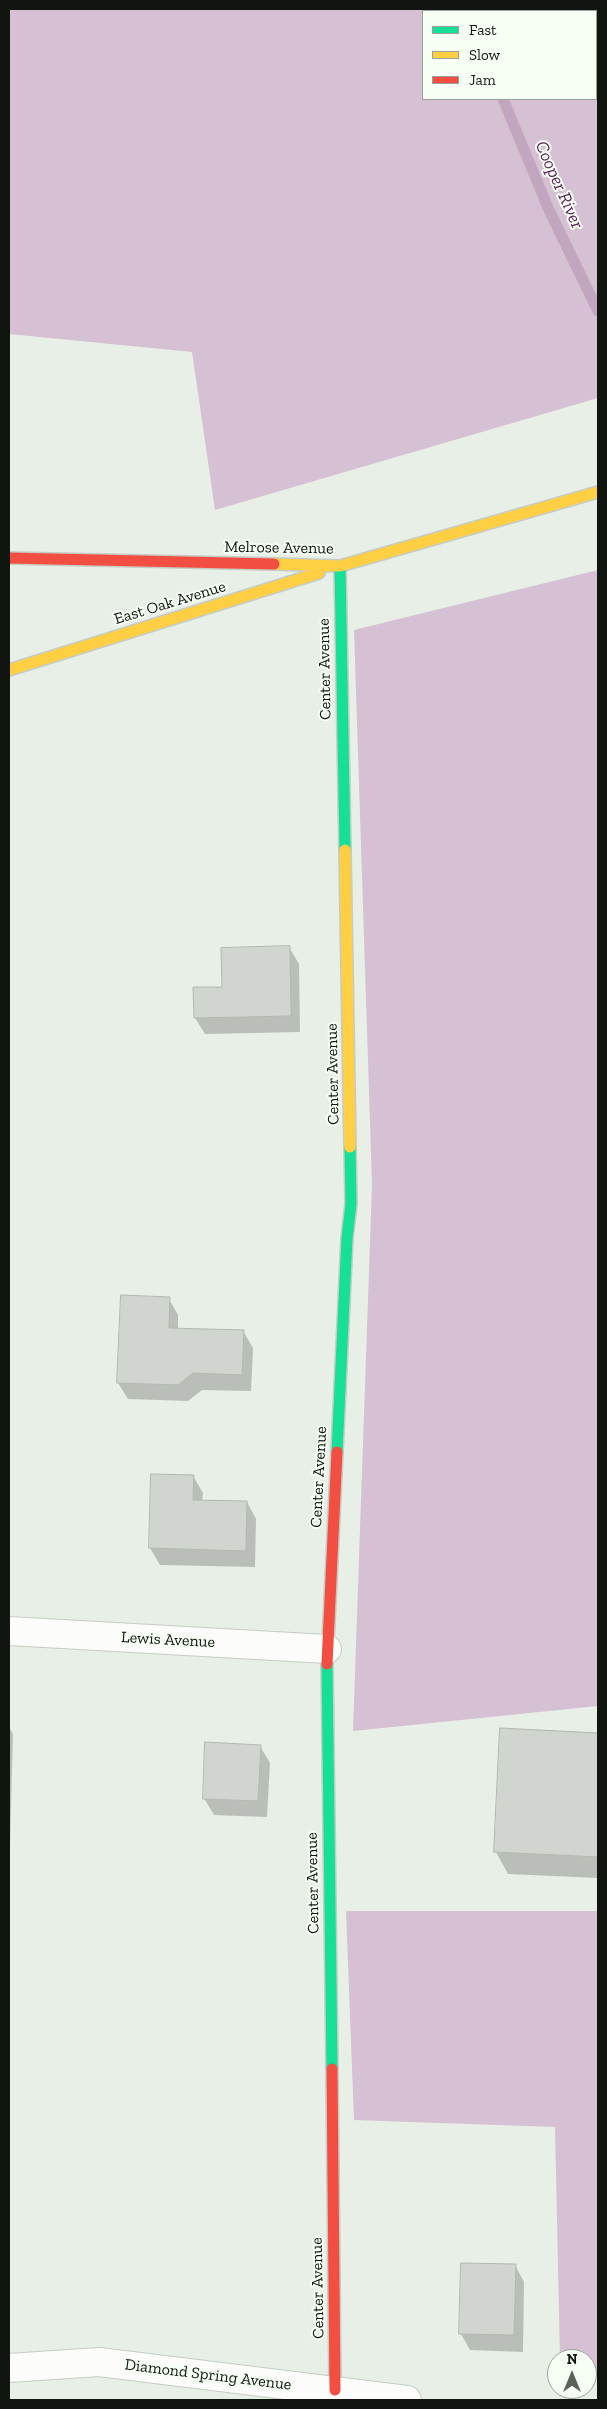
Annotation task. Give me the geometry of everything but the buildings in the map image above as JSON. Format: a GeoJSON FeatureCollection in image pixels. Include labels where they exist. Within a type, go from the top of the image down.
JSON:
{"type":"FeatureCollection","features":[{"type":"Feature","properties":{"kind":"street","name":"Melrose Avenue"},"geometry":{"type":"LineString","coordinates":[[9,558],[340,566],[598,492]]}},
{"type":"Feature","properties":{"kind":"street","name":"East Oak Avenue"},"geometry":{"type":"LineString","coordinates":[[9,670],[340,566]]}},
{"type":"Feature","properties":{"kind":"street","name":"Center Avenue"},"geometry":{"type":"LineString","coordinates":[[335,2390],[327,1649],[347,1238],[351,1204],[340,566]]}},
{"type":"Feature","properties":{"kind":"street","name":"Lewis Avenue"},"geometry":{"type":"LineString","coordinates":[[9,1631],[327,1649]]}},
{"type":"Feature","properties":{"kind":"street","name":"Diamond Spring Avenue"},"geometry":{"type":"LineString","coordinates":[[9,2368],[99,2362],[406,2400]]}},
{"type":"Feature","properties":{"kind":"shaded area"},"geometry":{"type":"Polygon","coordinates":[[[9,9],[598,9],[598,398],[215,510],[192,352],[9,334],[9,9]]]}},
{"type":"Feature","properties":{"kind":"shaded area"},"geometry":{"type":"Polygon","coordinates":[[[598,570],[598,1706],[353,1731],[372,1184],[354,630],[598,570]]]}},
{"type":"Feature","properties":{"kind":"shaded area"},"geometry":{"type":"Polygon","coordinates":[[[346,1911],[598,1911],[598,2373],[597,2349],[560,2349],[555,2127],[354,2120],[346,1911]]]}},
{"type":"Feature","properties":{"kind":"waterway","name":"Cooper River"},"geometry":{"type":"LineString","coordinates":[[503,100],[549,210],[598,311]]}},
{"type":"Feature","properties":{"kind":"traffic: fast"},"geometry":{"type":"LineString","coordinates":[[340,566],[345,850]]}},
{"type":"Feature","properties":{"kind":"traffic: fast"},"geometry":{"type":"LineString","coordinates":[[337,1452],[347,1238],[351,1204],[350,1147]]}},
{"type":"Feature","properties":{"kind":"traffic: fast"},"geometry":{"type":"LineString","coordinates":[[327,1664],[332,2069]]}},
{"type":"Feature","properties":{"kind":"traffic: slow"},"geometry":{"type":"LineString","coordinates":[[274,564],[340,566],[598,492]]}},
{"type":"Feature","properties":{"kind":"traffic: slow"},"geometry":{"type":"LineString","coordinates":[[9,670],[319,573]]}},
{"type":"Feature","properties":{"kind":"traffic: slow"},"geometry":{"type":"LineString","coordinates":[[345,850],[350,1147]]}},
{"type":"Feature","properties":{"kind":"traffic: jam"},"geometry":{"type":"LineString","coordinates":[[9,558],[274,564]]}},
{"type":"Feature","properties":{"kind":"traffic: jam"},"geometry":{"type":"LineString","coordinates":[[327,1664],[337,1452]]}},
{"type":"Feature","properties":{"kind":"traffic: jam"},"geometry":{"type":"LineString","coordinates":[[332,2069],[335,2390]]}}]}
